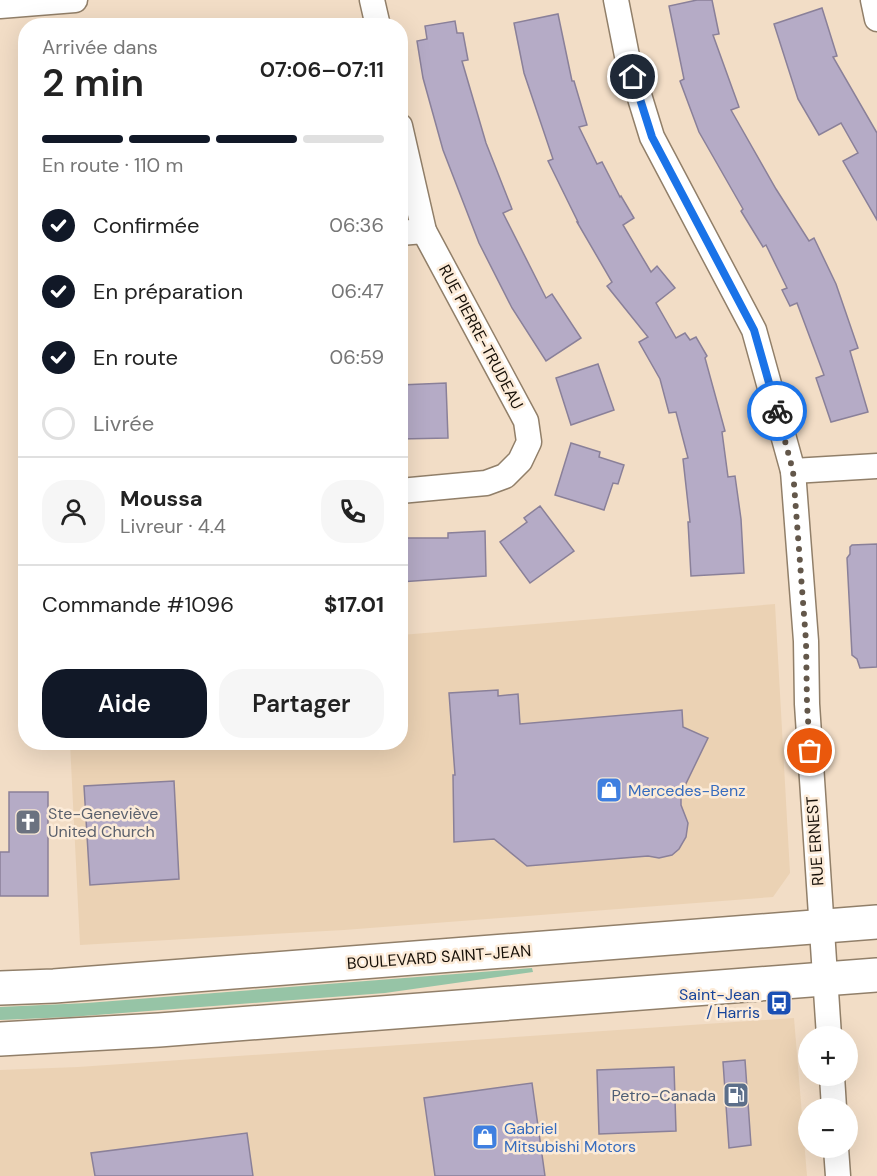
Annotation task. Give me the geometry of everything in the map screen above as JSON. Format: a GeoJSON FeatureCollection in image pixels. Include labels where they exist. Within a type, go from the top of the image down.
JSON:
{"type":"FeatureCollection","features":[{"type":"Feature","properties":{"kind":"main road","name":"BOULEVARD SAINT-JEAN"},"geometry":{"type":"LineString","coordinates":[[0,988],[54,986],[877,922]]}},
{"type":"Feature","properties":{"kind":"main road"},"geometry":{"type":"LineString","coordinates":[[0,1039],[159,1030],[877,975]]}},
{"type":"Feature","properties":{"kind":"street"},"geometry":{"type":"LineString","coordinates":[[0,6],[75,0]]}},
{"type":"Feature","properties":{"kind":"street"},"geometry":{"type":"LineString","coordinates":[[372,0],[376,18]]}},
{"type":"Feature","properties":{"kind":"street","name":"RUE ERNEST"},"geometry":{"type":"LineString","coordinates":[[616,0],[627,56],[652,137],[754,330],[793,471],[806,641],[807,704],[828,1026]]}},
{"type":"Feature","properties":{"kind":"street"},"geometry":{"type":"LineString","coordinates":[[873,0],[877,19]]}},
{"type":"Feature","properties":{"kind":"street","name":"RUE PIERRE-TRUDEAU"},"geometry":{"type":"LineString","coordinates":[[408,197],[412,232],[526,421],[529,442],[520,461],[505,476],[486,483],[408,490]]}},
{"type":"Feature","properties":{"kind":"street"},"geometry":{"type":"LineString","coordinates":[[793,471],[877,466]]}},
{"type":"Feature","properties":{"kind":"street"},"geometry":{"type":"LineString","coordinates":[[837,1158],[838,1176]]}},
{"type":"Feature","properties":{"kind":"shaded area"},"geometry":{"type":"Polygon","coordinates":[[[775,604],[790,873],[773,897],[344,930],[80,945],[70,750],[408,750],[408,634],[775,604]]]}},
{"type":"Feature","properties":{"kind":"shaded area"},"geometry":{"type":"Polygon","coordinates":[[[794,1018],[801,1098],[798,1098],[798,1158],[806,1158],[807,1176],[0,1176],[0,1070],[78,1067],[794,1018]]]}},
{"type":"Feature","properties":{"kind":"green space"},"geometry":{"type":"Polygon","coordinates":[[[532,968],[533,972],[385,993],[70,1017],[0,1020],[0,1007],[87,1003],[532,968]]]}},
{"type":"Feature","properties":{"kind":"building"},"geometry":{"type":"Polygon","coordinates":[[[697,0],[712,0],[719,34],[713,35],[739,107],[731,110],[809,241],[814,238],[836,284],[858,348],[850,351],[868,412],[831,422],[816,378],[824,375],[797,303],[790,306],[782,290],[787,288],[766,245],[763,247],[741,211],[743,209],[699,132],[680,81],[684,79],[669,6],[697,0]]]}},
{"type":"Feature","properties":{"kind":"building"},"geometry":{"type":"Polygon","coordinates":[[[822,8],[837,56],[833,57],[877,133],[877,220],[843,161],[858,153],[841,123],[819,135],[798,99],[774,24],[822,8]]]}},
{"type":"Feature","properties":{"kind":"building"},"geometry":{"type":"Polygon","coordinates":[[[558,14],[572,81],[574,81],[587,125],[579,127],[597,164],[602,162],[634,218],[623,225],[651,272],[657,266],[675,288],[656,303],[676,338],[685,333],[690,340],[696,337],[707,356],[705,358],[725,431],[722,432],[728,477],[735,476],[741,519],[744,573],[691,576],[688,522],[690,522],[683,459],[688,458],[676,412],[669,413],[660,379],[639,342],[648,337],[607,286],[612,282],[577,222],[548,161],[553,159],[524,73],[514,23],[558,14]]]}},
{"type":"Feature","properties":{"kind":"building"},"geometry":{"type":"Polygon","coordinates":[[[455,21],[457,33],[463,33],[468,60],[462,61],[486,143],[512,209],[503,213],[546,298],[552,294],[581,338],[546,361],[512,308],[479,243],[443,150],[423,78],[417,41],[427,39],[425,26],[455,21]]]}},
{"type":"Feature","properties":{"kind":"building"},"geometry":{"type":"Polygon","coordinates":[[[598,364],[614,410],[571,425],[556,378],[598,364]]]}},
{"type":"Feature","properties":{"kind":"building"},"geometry":{"type":"Polygon","coordinates":[[[446,383],[448,438],[408,439],[408,385],[446,383]]]}},
{"type":"Feature","properties":{"kind":"building"},"geometry":{"type":"Polygon","coordinates":[[[571,443],[600,452],[599,457],[624,465],[618,484],[613,483],[604,510],[555,495],[571,443]]]}},
{"type":"Feature","properties":{"kind":"building"},"geometry":{"type":"Polygon","coordinates":[[[540,506],[574,551],[530,583],[500,542],[527,522],[524,518],[540,506]]]}},
{"type":"Feature","properties":{"kind":"building"},"geometry":{"type":"Polygon","coordinates":[[[485,531],[486,576],[408,581],[408,538],[448,538],[448,533],[485,531]]]}},
{"type":"Feature","properties":{"kind":"building"},"geometry":{"type":"Polygon","coordinates":[[[877,544],[877,667],[860,668],[857,659],[852,655],[847,558],[852,545],[877,544]]]}},
{"type":"Feature","properties":{"kind":"building"},"geometry":{"type":"Polygon","coordinates":[[[498,690],[498,696],[518,694],[520,724],[682,710],[683,727],[708,738],[681,794],[681,805],[688,823],[686,837],[679,849],[672,855],[659,858],[648,856],[527,866],[494,839],[454,842],[453,775],[455,775],[449,693],[498,690]]]}},
{"type":"Feature","properties":{"kind":"building"},"geometry":{"type":"Polygon","coordinates":[[[174,781],[179,879],[90,885],[84,786],[174,781]]]}},
{"type":"Feature","properties":{"kind":"building","name":"Ste-Geneviève United Church"},"geometry":{"type":"Polygon","coordinates":[[[9,792],[48,792],[48,896],[0,896],[0,852],[9,852],[9,792]]]}},
{"type":"Feature","properties":{"kind":"building"},"geometry":{"type":"Polygon","coordinates":[[[745,1060],[751,1145],[729,1148],[723,1062],[745,1060]]]}},
{"type":"Feature","properties":{"kind":"building"},"geometry":{"type":"Polygon","coordinates":[[[674,1067],[676,1131],[599,1134],[597,1070],[674,1067]]]}},
{"type":"Feature","properties":{"kind":"building","name":"Gabriel Mitsubishi Motors"},"geometry":{"type":"Polygon","coordinates":[[[532,1083],[545,1176],[435,1176],[424,1098],[532,1083]]]}},
{"type":"Feature","properties":{"kind":"building"},"geometry":{"type":"Polygon","coordinates":[[[247,1133],[253,1176],[95,1176],[91,1153],[247,1133]]]}},
{"type":"Feature","properties":{"kind":"way so far"},"geometry":{"type":"LineString","coordinates":[[777,411],[793,471],[806,641],[810,751]]}},
{"type":"Feature","properties":{"kind":"place","name":"Mercedes-Benz"},"geometry":{"type":"Point","coordinates":[609,790]}},
{"type":"Feature","properties":{"kind":"place","name":"Ste-Geneviève United Church"},"geometry":{"type":"Point","coordinates":[28,822]}},
{"type":"Feature","properties":{"kind":"place","name":"Saint-Jean / Harris"},"geometry":{"type":"Point","coordinates":[779,1003]}},
{"type":"Feature","properties":{"kind":"place","name":"Petro-Canada"},"geometry":{"type":"Point","coordinates":[736,1095]}},
{"type":"Feature","properties":{"kind":"place","name":"Gabriel Mitsubishi Motors"},"geometry":{"type":"Point","coordinates":[485,1137]}},
{"type":"Feature","properties":{"kind":"route"},"geometry":{"type":"LineString","coordinates":[[633,77],[652,137],[754,330],[777,411]]}}]}
